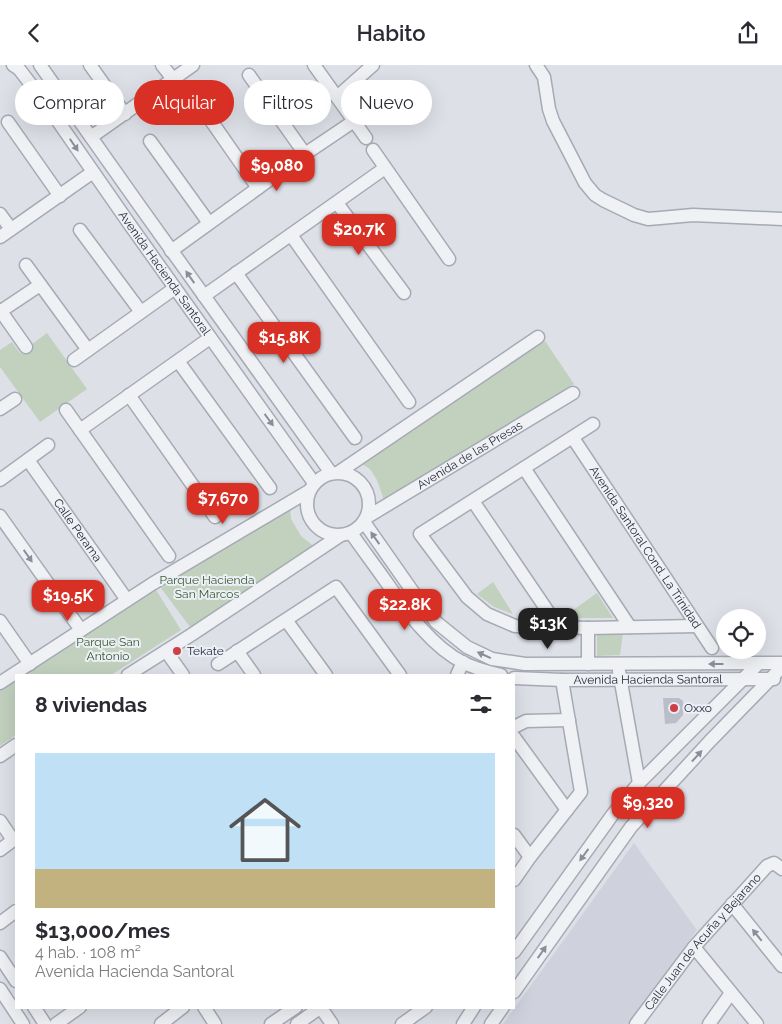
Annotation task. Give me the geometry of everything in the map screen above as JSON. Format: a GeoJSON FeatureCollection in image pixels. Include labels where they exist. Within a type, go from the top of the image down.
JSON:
{"type":"FeatureCollection","features":[{"type":"Feature","properties":{"kind":"street","name":"Avenida Hacienda Santoral"},"geometry":{"type":"LineString","coordinates":[[13,65],[46,104],[252,396],[312,487]]}},
{"type":"Feature","properties":{"kind":"street","name":"Avenida Hacienda Santoral"},"geometry":{"type":"LineString","coordinates":[[40,65],[267,385],[335,473]]}},
{"type":"Feature","properties":{"kind":"street"},"geometry":{"type":"LineString","coordinates":[[90,65],[125,114]]}},
{"type":"Feature","properties":{"kind":"street"},"geometry":{"type":"LineString","coordinates":[[162,65],[173,79]]}},
{"type":"Feature","properties":{"kind":"street"},"geometry":{"type":"LineString","coordinates":[[91,137],[193,65]]}},
{"type":"Feature","properties":{"kind":"street"},"geometry":{"type":"LineString","coordinates":[[314,65],[341,103]]}},
{"type":"Feature","properties":{"kind":"street"},"geometry":{"type":"LineString","coordinates":[[337,97],[373,65]]}},
{"type":"Feature","properties":{"kind":"street"},"geometry":{"type":"LineString","coordinates":[[536,65],[544,77],[549,109],[553,121],[585,183],[603,201],[648,219],[693,215],[782,219]]}},
{"type":"Feature","properties":{"kind":"street"},"geometry":{"type":"LineString","coordinates":[[249,75],[305,154]]}},
{"type":"Feature","properties":{"kind":"street"},"geometry":{"type":"LineString","coordinates":[[8,122],[60,195]]}},
{"type":"Feature","properties":{"kind":"street"},"geometry":{"type":"LineString","coordinates":[[214,125],[258,188]]}},
{"type":"Feature","properties":{"kind":"street"},"geometry":{"type":"LineString","coordinates":[[172,251],[348,125]]}},
{"type":"Feature","properties":{"kind":"street"},"geometry":{"type":"LineString","coordinates":[[357,125],[366,138]]}},
{"type":"Feature","properties":{"kind":"street"},"geometry":{"type":"LineString","coordinates":[[150,141],[209,223]]}},
{"type":"Feature","properties":{"kind":"street"},"geometry":{"type":"LineString","coordinates":[[373,150],[449,259]]}},
{"type":"Feature","properties":{"kind":"street"},"geometry":{"type":"LineString","coordinates":[[204,296],[385,168]]}},
{"type":"Feature","properties":{"kind":"street"},"geometry":{"type":"LineString","coordinates":[[0,237],[93,172]]}},
{"type":"Feature","properties":{"kind":"street"},"geometry":{"type":"LineString","coordinates":[[117,207],[131,195]]}},
{"type":"Feature","properties":{"kind":"street"},"geometry":{"type":"LineString","coordinates":[[337,203],[404,293]]}},
{"type":"Feature","properties":{"kind":"street"},"geometry":{"type":"LineString","coordinates":[[0,214],[11,229]]}},
{"type":"Feature","properties":{"kind":"street"},"geometry":{"type":"LineString","coordinates":[[80,230],[140,312]]}},
{"type":"Feature","properties":{"kind":"street"},"geometry":{"type":"LineString","coordinates":[[291,235],[409,402]]}},
{"type":"Feature","properties":{"kind":"street"},"geometry":{"type":"LineString","coordinates":[[26,265],[88,350]]}},
{"type":"Feature","properties":{"kind":"street"},"geometry":{"type":"LineString","coordinates":[[236,273],[354,438]]}},
{"type":"Feature","properties":{"kind":"street"},"geometry":{"type":"LineString","coordinates":[[26,347],[0,310],[40,285]]}},
{"type":"Feature","properties":{"kind":"street"},"geometry":{"type":"LineString","coordinates":[[74,360],[174,288]]}},
{"type":"Feature","properties":{"kind":"street"},"geometry":{"type":"LineString","coordinates":[[346,534],[330,535],[320,530],[312,522],[306,501],[312,487],[319,478],[335,473],[538,337]]}},
{"type":"Feature","properties":{"kind":"street"},"geometry":{"type":"LineString","coordinates":[[80,429],[210,338]]}},
{"type":"Feature","properties":{"kind":"street"},"geometry":{"type":"LineString","coordinates":[[178,361],[270,488]]}},
{"type":"Feature","properties":{"kind":"street"},"geometry":{"type":"LineString","coordinates":[[252,396],[267,385]]}},
{"type":"Feature","properties":{"kind":"street","name":"Avenida de las Presas"},"geometry":{"type":"LineString","coordinates":[[365,520],[573,393]]}},
{"type":"Feature","properties":{"kind":"street"},"geometry":{"type":"LineString","coordinates":[[129,395],[215,517]]}},
{"type":"Feature","properties":{"kind":"street"},"geometry":{"type":"LineString","coordinates":[[0,409],[15,399]]}},
{"type":"Feature","properties":{"kind":"street"},"geometry":{"type":"LineString","coordinates":[[66,410],[169,556]]}},
{"type":"Feature","properties":{"kind":"street","name":"Avenida Santoral Cond. La Trinidad"},"geometry":{"type":"LineString","coordinates":[[593,425],[420,534],[467,597],[487,614],[515,626],[588,628],[697,626]]}},
{"type":"Feature","properties":{"kind":"street","name":"Avenida Santoral Cond. La Trinidad"},"geometry":{"type":"LineString","coordinates":[[573,437],[697,626]]}},
{"type":"Feature","properties":{"kind":"street"},"geometry":{"type":"LineString","coordinates":[[0,480],[48,445]]}},
{"type":"Feature","properties":{"kind":"street","name":"Calle Perama"},"geometry":{"type":"LineString","coordinates":[[28,460],[127,600]]}},
{"type":"Feature","properties":{"kind":"street"},"geometry":{"type":"LineString","coordinates":[[524,468],[630,627]]}},
{"type":"Feature","properties":{"kind":"street"},"geometry":{"type":"LineString","coordinates":[[130,674],[358,528],[365,520],[370,505],[368,493],[361,483],[351,475],[335,473]]}},
{"type":"Feature","properties":{"kind":"street"},"geometry":{"type":"LineString","coordinates":[[0,683],[152,584],[312,487]]}},
{"type":"Feature","properties":{"kind":"street"},"geometry":{"type":"LineString","coordinates":[[473,501],[551,617],[561,627]]}},
{"type":"Feature","properties":{"kind":"street"},"geometry":{"type":"LineString","coordinates":[[0,516],[81,630]]}},
{"type":"Feature","properties":{"kind":"street","name":"Avenida Hacienda Santoral"},"geometry":{"type":"LineString","coordinates":[[365,520],[413,592],[436,622],[467,647],[492,659],[525,664],[782,665]]}},
{"type":"Feature","properties":{"kind":"street"},"geometry":{"type":"LineString","coordinates":[[346,534],[428,635],[463,663],[497,674]]}},
{"type":"Feature","properties":{"kind":"street"},"geometry":{"type":"LineString","coordinates":[[218,664],[336,587],[399,674]]}},
{"type":"Feature","properties":{"kind":"street"},"geometry":{"type":"LineString","coordinates":[[286,620],[325,674]]}},
{"type":"Feature","properties":{"kind":"street"},"geometry":{"type":"LineString","coordinates":[[0,621],[30,663]]}},
{"type":"Feature","properties":{"kind":"street"},"geometry":{"type":"LineString","coordinates":[[697,626],[712,648]]}},
{"type":"Feature","properties":{"kind":"street"},"geometry":{"type":"LineString","coordinates":[[588,628],[588,664]]}},
{"type":"Feature","properties":{"kind":"street"},"geometry":{"type":"LineString","coordinates":[[166,651],[183,674]]}},
{"type":"Feature","properties":{"kind":"street"},"geometry":{"type":"LineString","coordinates":[[237,651],[253,674]]}},
{"type":"Feature","properties":{"kind":"street"},"geometry":{"type":"LineString","coordinates":[[458,674],[463,663]]}},
{"type":"Feature","properties":{"kind":"street"},"geometry":{"type":"LineString","coordinates":[[618,664],[640,783]]}},
{"type":"Feature","properties":{"kind":"street"},"geometry":{"type":"LineString","coordinates":[[515,951],[613,814],[640,783],[758,664]]}},
{"type":"Feature","properties":{"kind":"street"},"geometry":{"type":"LineString","coordinates":[[515,991],[631,827],[710,741],[776,679],[782,665]]}},
{"type":"Feature","properties":{"kind":"street","name":"Avenida Hacienda Santoral"},"geometry":{"type":"LineString","coordinates":[[515,677],[562,680],[776,679]]}},
{"type":"Feature","properties":{"kind":"street"},"geometry":{"type":"LineString","coordinates":[[515,879],[581,792],[562,680]]}},
{"type":"Feature","properties":{"kind":"street"},"geometry":{"type":"LineString","coordinates":[[515,726],[526,721],[568,720]]}},
{"type":"Feature","properties":{"kind":"street"},"geometry":{"type":"LineString","coordinates":[[515,738],[567,810]]}},
{"type":"Feature","properties":{"kind":"street"},"geometry":{"type":"LineString","coordinates":[[0,756],[15,746]]}},
{"type":"Feature","properties":{"kind":"street"},"geometry":{"type":"LineString","coordinates":[[0,821],[15,839],[0,850]]}},
{"type":"Feature","properties":{"kind":"street"},"geometry":{"type":"LineString","coordinates":[[515,836],[530,857]]}},
{"type":"Feature","properties":{"kind":"street","name":"Calle Juan de Acuña y Bejarano"},"geometry":{"type":"LineString","coordinates":[[636,1024],[694,947],[732,904],[767,866],[778,866]]}},
{"type":"Feature","properties":{"kind":"street"},"geometry":{"type":"LineString","coordinates":[[732,904],[782,965]]}},
{"type":"Feature","properties":{"kind":"street"},"geometry":{"type":"LineString","coordinates":[[0,923],[15,912]]}},
{"type":"Feature","properties":{"kind":"street"},"geometry":{"type":"LineString","coordinates":[[694,947],[756,1024]]}},
{"type":"Feature","properties":{"kind":"street"},"geometry":{"type":"LineString","coordinates":[[0,957],[15,980]]}},
{"type":"Feature","properties":{"kind":"street"},"geometry":{"type":"LineString","coordinates":[[1,991],[23,1024]]}},
{"type":"Feature","properties":{"kind":"street"},"geometry":{"type":"LineString","coordinates":[[709,1024],[732,993]]}},
{"type":"Feature","properties":{"kind":"street"},"geometry":{"type":"LineString","coordinates":[[35,1009],[44,1024]]}},
{"type":"Feature","properties":{"kind":"street"},"geometry":{"type":"LineString","coordinates":[[56,1024],[77,1009]]}},
{"type":"Feature","properties":{"kind":"street"},"geometry":{"type":"LineString","coordinates":[[160,1024],[180,1009]]}},
{"type":"Feature","properties":{"kind":"street"},"geometry":{"type":"LineString","coordinates":[[205,1009],[215,1024]]}},
{"type":"Feature","properties":{"kind":"street"},"geometry":{"type":"LineString","coordinates":[[297,1024],[320,1009]]}},
{"type":"Feature","properties":{"kind":"street"},"geometry":{"type":"LineString","coordinates":[[322,1009],[332,1024]]}},
{"type":"Feature","properties":{"kind":"street"},"geometry":{"type":"LineString","coordinates":[[403,1024],[423,1009]]}},
{"type":"Feature","properties":{"kind":"street"},"geometry":{"type":"LineString","coordinates":[[463,1024],[473,1009]]}},
{"type":"Feature","properties":{"kind":"street"},"geometry":{"type":"LineString","coordinates":[[491,1024],[502,1009]]}},
{"type":"Feature","properties":{"kind":"street"},"geometry":{"type":"LineString","coordinates":[[271,1024],[280,1012]]}},
{"type":"Feature","properties":{"kind":"shaded area"},"geometry":{"type":"Polygon","coordinates":[[[634,843],[697,930],[628,1024],[503,1024],[634,843]]]}},
{"type":"Feature","properties":{"kind":"green space"},"geometry":{"type":"Polygon","coordinates":[[[47,333],[87,389],[40,422],[0,367],[0,350],[12,342],[20,353],[47,333]]]}},
{"type":"Feature","properties":{"kind":"green space"},"geometry":{"type":"Polygon","coordinates":[[[545,341],[574,384],[384,500],[377,480],[370,469],[362,464],[361,460],[545,341]]]}},
{"type":"Feature","properties":{"kind":"green space","name":"Parque Hacienda San Marcos"},"geometry":{"type":"Polygon","coordinates":[[[290,505],[291,519],[301,536],[315,547],[190,627],[161,588],[290,505]]]}},
{"type":"Feature","properties":{"kind":"green space"},"geometry":{"type":"Polygon","coordinates":[[[493,582],[513,614],[494,607],[477,594],[493,582]]]}},
{"type":"Feature","properties":{"kind":"green space","name":"Parque San Antonio"},"geometry":{"type":"Polygon","coordinates":[[[156,590],[181,630],[113,674],[24,674],[156,590]]]}},
{"type":"Feature","properties":{"kind":"green space"},"geometry":{"type":"Polygon","coordinates":[[[597,593],[613,618],[562,618],[597,593]]]}},
{"type":"Feature","properties":{"kind":"green space"},"geometry":{"type":"Polygon","coordinates":[[[597,632],[623,633],[620,655],[597,656],[597,632]]]}},
{"type":"Feature","properties":{"kind":"green space"},"geometry":{"type":"Polygon","coordinates":[[[15,680],[15,736],[0,746],[0,689],[15,680]]]}},
{"type":"Feature","properties":{"kind":"building","name":"Oxxo"},"geometry":{"type":"Polygon","coordinates":[[[663,698],[679,698],[683,701],[683,715],[676,723],[665,724],[663,698]]]}},
{"type":"Feature","properties":{"kind":"place","name":"Tekate"},"geometry":{"type":"Point","coordinates":[177,651]}},
{"type":"Feature","properties":{"kind":"place","name":"Oxxo"},"geometry":{"type":"Point","coordinates":[674,708]}}]}
